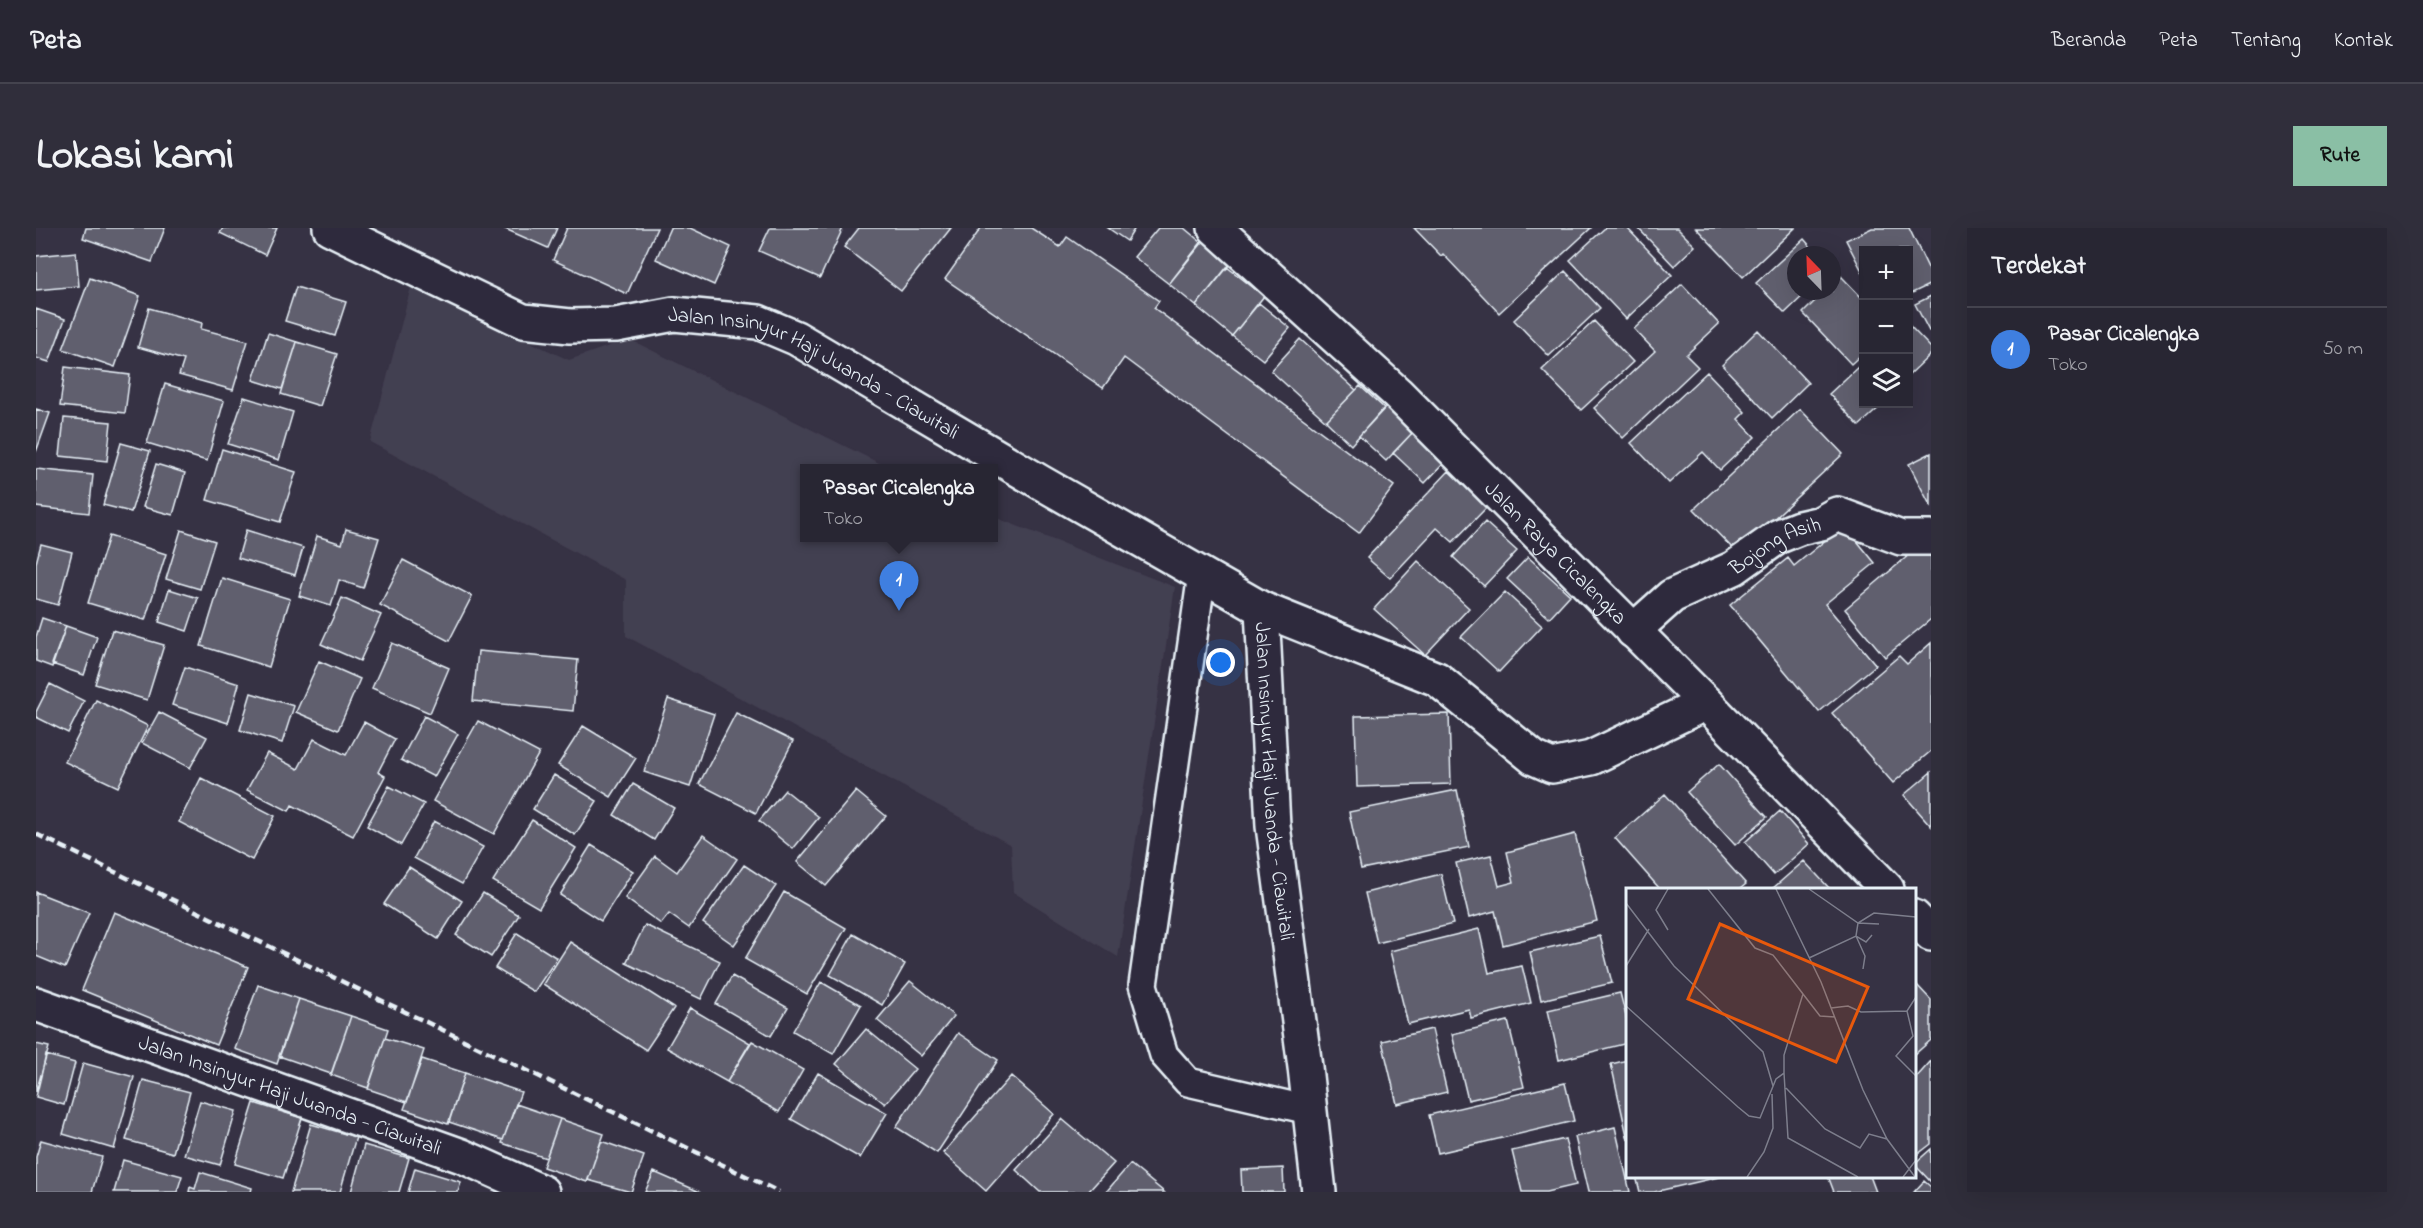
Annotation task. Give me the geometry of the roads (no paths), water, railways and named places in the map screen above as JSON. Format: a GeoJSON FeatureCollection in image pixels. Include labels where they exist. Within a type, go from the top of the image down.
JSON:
{"type":"FeatureCollection","features":[{"type":"Feature","properties":{"kind":"street","name":"Jalan Insinyur Haji Juanda - Ciawitali"},"geometry":{"type":"LineString","coordinates":[[330,228],[523,321],[570,326],[616,325],[674,314],[759,322],[796,338],[1050,488],[1262,609],[1273,826],[1319,1192]]}},
{"type":"Feature","properties":{"kind":"street","name":"Jalan Raya Cicalengka"},"geometry":{"type":"LineString","coordinates":[[1215,228],[1397,393],[1886,888]]}},
{"type":"Feature","properties":{"kind":"street","name":"Bojong Asih"},"geometry":{"type":"LineString","coordinates":[[1633,631],[1672,596],[1734,568],[1779,536],[1799,528],[1821,524],[1837,514],[1901,538],[1931,538]]}},
{"type":"Feature","properties":{"kind":"street"},"geometry":{"type":"LineString","coordinates":[[1262,609],[1437,679],[1534,758],[1552,766],[1591,758],[1706,704]]}},
{"type":"Feature","properties":{"kind":"street"},"geometry":{"type":"LineString","coordinates":[[1916,919],[1931,934]]}},
{"type":"Feature","properties":{"kind":"street","name":"Jalan Insinyur Haji Juanda - Ciawitali"},"geometry":{"type":"LineString","coordinates":[[36,1004],[462,1156],[542,1192]]}},
{"type":"Feature","properties":{"kind":"lane"},"geometry":{"type":"LineString","coordinates":[[1202,574],[1143,985],[1164,1055],[1188,1082],[1309,1110]]}},
{"type":"Feature","properties":{"kind":"railway"},"geometry":{"type":"LineString","coordinates":[[36,834],[779,1192]]}},
{"type":"Feature","properties":{"kind":"place","name":"Pasar Cicalengka"},"geometry":{"type":"Point","coordinates":[899,611]}}]}
